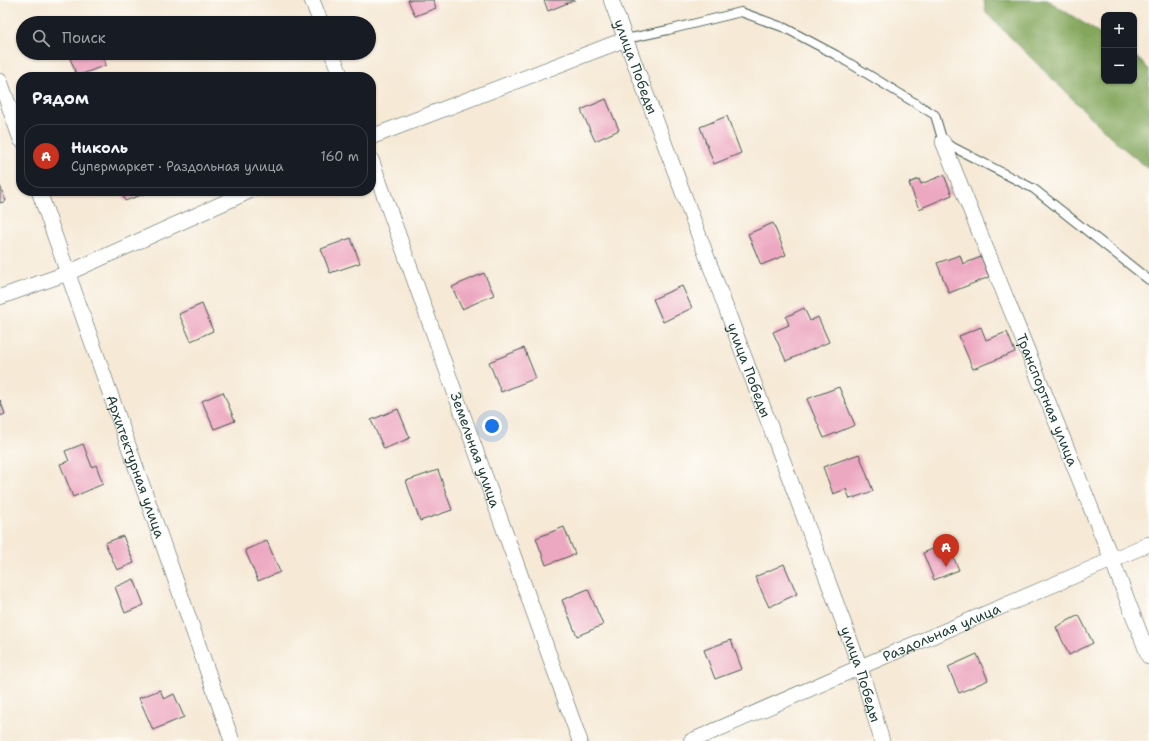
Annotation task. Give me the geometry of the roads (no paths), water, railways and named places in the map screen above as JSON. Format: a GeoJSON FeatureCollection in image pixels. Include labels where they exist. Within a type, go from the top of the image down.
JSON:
{"type":"FeatureCollection","features":[{"type":"Feature","properties":{"kind":"street"},"geometry":{"type":"LineString","coordinates":[[312,0],[318,16]]}},
{"type":"Feature","properties":{"kind":"street","name":"улица Победы"},"geometry":{"type":"LineString","coordinates":[[611,0],[860,667],[882,741]]}},
{"type":"Feature","properties":{"kind":"street"},"geometry":{"type":"LineString","coordinates":[[376,135],[626,39]]}},
{"type":"Feature","properties":{"kind":"street"},"geometry":{"type":"LineString","coordinates":[[335,60],[339,72]]}},
{"type":"Feature","properties":{"kind":"street"},"geometry":{"type":"LineString","coordinates":[[0,81],[16,126]]}},
{"type":"Feature","properties":{"kind":"street","name":"Транспортная улица"},"geometry":{"type":"LineString","coordinates":[[943,142],[1112,560],[1149,657]]}},
{"type":"Feature","properties":{"kind":"street","name":"Земельная улица"},"geometry":{"type":"LineString","coordinates":[[376,173],[580,741]]}},
{"type":"Feature","properties":{"kind":"street","name":"Архитектурная улица"},"geometry":{"type":"LineString","coordinates":[[41,196],[232,741]]}},
{"type":"Feature","properties":{"kind":"street"},"geometry":{"type":"LineString","coordinates":[[0,297],[68,273],[239,196]]}},
{"type":"Feature","properties":{"kind":"street","name":"Раздольная улица"},"geometry":{"type":"LineString","coordinates":[[691,741],[860,667],[1149,544]]}},
{"type":"Feature","properties":{"kind":"lane"},"geometry":{"type":"LineString","coordinates":[[626,39],[741,12],[785,28],[836,55],[935,115],[943,142],[1034,190],[1149,280]]}},
{"type":"Feature","properties":{"kind":"place","name":"Николь"},"geometry":{"type":"Point","coordinates":[946,567]}}]}
